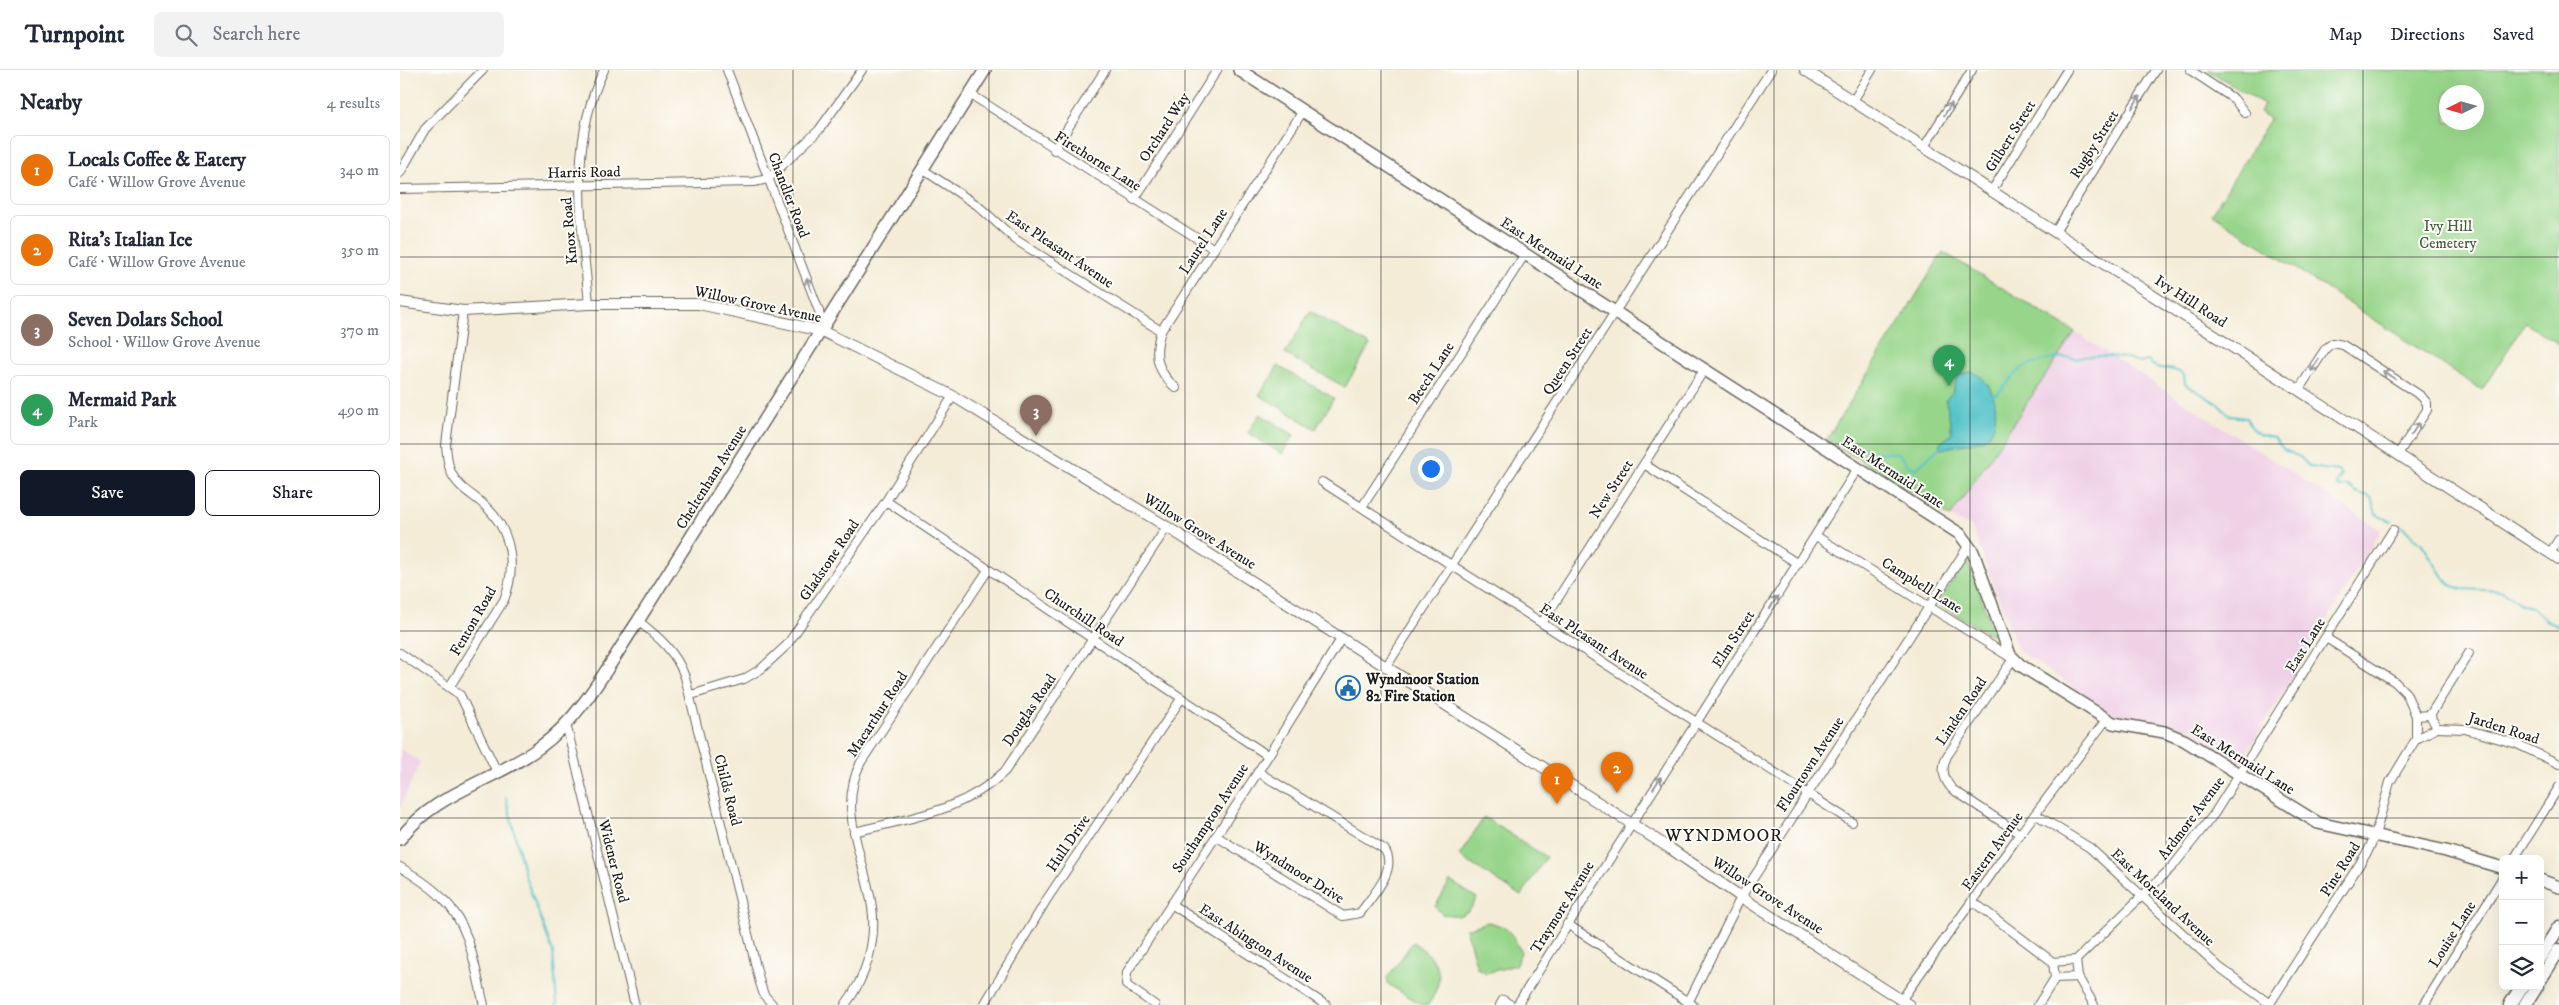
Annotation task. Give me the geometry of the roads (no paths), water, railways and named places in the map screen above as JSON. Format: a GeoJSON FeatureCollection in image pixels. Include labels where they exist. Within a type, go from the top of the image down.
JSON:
{"type":"FeatureCollection","features":[{"type":"Feature","properties":{"kind":"main road","name":"Cheltenham Avenue"},"geometry":{"type":"LineString","coordinates":[[400,839],[430,809],[539,748],[566,724],[638,621],[985,70]]}},
{"type":"Feature","properties":{"kind":"main road","name":"East Mermaid Lane"},"geometry":{"type":"LineString","coordinates":[[1239,70],[1957,532],[1969,545],[2003,642],[2013,659],[2106,720],[2123,726],[2178,737],[2314,821],[2452,852],[2499,867]]}},
{"type":"Feature","properties":{"kind":"main road"},"geometry":{"type":"LineString","coordinates":[[2544,881],[2559,886]]}},
{"type":"Feature","properties":{"kind":"main road"},"geometry":{"type":"LineString","coordinates":[[2544,951],[2559,927]]}},
{"type":"Feature","properties":{"kind":"main road"},"geometry":{"type":"LineString","coordinates":[[2544,974],[2559,950]]}},
{"type":"Feature","properties":{"kind":"main road"},"geometry":{"type":"LineString","coordinates":[[2510,1005],[2519,990]]}},
{"type":"Feature","properties":{"kind":"main road"},"geometry":{"type":"LineString","coordinates":[[2525,1005],[2534,990]]}},
{"type":"Feature","properties":{"kind":"street"},"geometry":{"type":"LineString","coordinates":[[400,173],[425,128],[483,70]]}},
{"type":"Feature","properties":{"kind":"street","name":"Knox Road"},"geometry":{"type":"LineString","coordinates":[[589,304],[579,186],[579,156],[584,124],[592,95],[604,70]]}},
{"type":"Feature","properties":{"kind":"street","name":"Chandler Road"},"geometry":{"type":"LineString","coordinates":[[727,70],[819,311],[822,331]]}},
{"type":"Feature","properties":{"kind":"street"},"geometry":{"type":"LineString","coordinates":[[768,179],[819,130],[862,70]]}},
{"type":"Feature","properties":{"kind":"street"},"geometry":{"type":"LineString","coordinates":[[1054,150],[1105,70]]}},
{"type":"Feature","properties":{"kind":"street","name":"Orchard Way"},"geometry":{"type":"LineString","coordinates":[[1134,200],[1217,70]]}},
{"type":"Feature","properties":{"kind":"street","name":"Queen Street"},"geometry":{"type":"LineString","coordinates":[[1386,667],[1771,70]]}},
{"type":"Feature","properties":{"kind":"street","name":"Ivy Hill Road"},"geometry":{"type":"LineString","coordinates":[[1805,70],[2555,556]]}},
{"type":"Feature","properties":{"kind":"street"},"geometry":{"type":"LineString","coordinates":[[1853,101],[1872,70]]}},
{"type":"Feature","properties":{"kind":"street"},"geometry":{"type":"LineString","coordinates":[[1924,147],[1972,70]]}},
{"type":"Feature","properties":{"kind":"street","name":"Gilbert Street"},"geometry":{"type":"LineString","coordinates":[[1992,192],[2067,70]]}},
{"type":"Feature","properties":{"kind":"street","name":"Rugby Street"},"geometry":{"type":"LineString","coordinates":[[2056,232],[2156,70]]}},
{"type":"Feature","properties":{"kind":"street"},"geometry":{"type":"LineString","coordinates":[[2190,70],[2234,99],[2245,114]]}},
{"type":"Feature","properties":{"kind":"street","name":"Firethorne Lane"},"geometry":{"type":"LineString","coordinates":[[970,94],[1054,150],[1214,249]]}},
{"type":"Feature","properties":{"kind":"street","name":"Laurel Lane"},"geometry":{"type":"LineString","coordinates":[[1176,388],[1164,376],[1157,364],[1156,350],[1161,331],[1303,111]]}},
{"type":"Feature","properties":{"kind":"street","name":"East Pleasant Avenue"},"geometry":{"type":"LineString","coordinates":[[922,169],[977,205],[1016,240],[1161,331]]}},
{"type":"Feature","properties":{"kind":"street","name":"Harris Road"},"geometry":{"type":"LineString","coordinates":[[400,189],[754,182],[768,179]]}},
{"type":"Feature","properties":{"kind":"street","name":"Beech Lane"},"geometry":{"type":"LineString","coordinates":[[1362,507],[1525,254]]}},
{"type":"Feature","properties":{"kind":"street","name":"Willow Grove Avenue"},"geometry":{"type":"LineString","coordinates":[[400,302],[463,312],[589,304],[699,304],[822,331],[953,396],[1167,527],[1711,875],[1741,897],[1905,1002]]}},
{"type":"Feature","properties":{"kind":"street","name":"Fenton Road"},"geometry":{"type":"LineString","coordinates":[[450,686],[504,600],[509,585],[512,564],[506,536],[497,519],[461,486],[451,472],[448,462],[446,445],[463,312]]}},
{"type":"Feature","properties":{"kind":"street"},"geometry":{"type":"LineString","coordinates":[[2299,389],[2326,348],[2336,344],[2343,345],[2421,396],[2427,404],[2427,410],[2398,454]]}},
{"type":"Feature","properties":{"kind":"street","name":"New Street"},"geometry":{"type":"LineString","coordinates":[[1542,623],[1704,370]]}},
{"type":"Feature","properties":{"kind":"street","name":"Gladstone Road"},"geometry":{"type":"LineString","coordinates":[[691,695],[744,679],[761,670],[781,652],[793,638],[886,501],[953,396]]}},
{"type":"Feature","properties":{"kind":"street"},"geometry":{"type":"LineString","coordinates":[[1644,464],[1798,564]]}},
{"type":"Feature","properties":{"kind":"street","name":"Elm Street"},"geometry":{"type":"LineString","coordinates":[[1631,824],[1858,468]]}},
{"type":"Feature","properties":{"kind":"street","name":"East Pleasant Avenue"},"geometry":{"type":"LineString","coordinates":[[1322,482],[1852,822]]}},
{"type":"Feature","properties":{"kind":"street","name":"Churchill Road"},"geometry":{"type":"LineString","coordinates":[[886,501],[1267,755]]}},
{"type":"Feature","properties":{"kind":"street","name":"Douglas Road"},"geometry":{"type":"LineString","coordinates":[[854,832],[950,807],[988,787],[1004,771],[1167,527]]}},
{"type":"Feature","properties":{"kind":"street","name":"East Lane"},"geometry":{"type":"LineString","coordinates":[[2240,774],[2393,530]]}},
{"type":"Feature","properties":{"kind":"street","name":"Campbell Lane"},"geometry":{"type":"LineString","coordinates":[[1816,536],[2013,659]]}},
{"type":"Feature","properties":{"kind":"street"},"geometry":{"type":"LineString","coordinates":[[2555,556],[2559,539]]}},
{"type":"Feature","properties":{"kind":"street","name":"Flourtown Avenue"},"geometry":{"type":"LineString","coordinates":[[1689,1004],[1741,897],[1807,793],[1931,607],[1969,545]]}},
{"type":"Feature","properties":{"kind":"street","name":"Macarthur Road"},"geometry":{"type":"LineString","coordinates":[[845,1005],[866,966],[873,934],[872,906],[849,804],[856,772],[988,570]]}},
{"type":"Feature","properties":{"kind":"street","name":"Childs Road"},"geometry":{"type":"LineString","coordinates":[[638,621],[664,642],[677,658],[691,695],[760,983],[764,995],[773,1005]]}},
{"type":"Feature","properties":{"kind":"street"},"geometry":{"type":"LineString","coordinates":[[2326,638],[2396,682],[2406,694],[2416,716],[2416,739],[2437,728],[2430,715]]}},
{"type":"Feature","properties":{"kind":"street","name":"Southampton Avenue"},"geometry":{"type":"LineString","coordinates":[[1155,1005],[1129,988],[1126,984],[1126,977],[1341,639]]}},
{"type":"Feature","properties":{"kind":"street"},"geometry":{"type":"LineString","coordinates":[[400,653],[450,686],[460,695],[497,772]]}},
{"type":"Feature","properties":{"kind":"street"},"geometry":{"type":"LineString","coordinates":[[2430,715],[2469,653]]}},
{"type":"Feature","properties":{"kind":"street","name":"Linden Road"},"geometry":{"type":"LineString","coordinates":[[2013,659],[1947,756],[1943,770],[1946,781],[1952,789],[2020,834]]}},
{"type":"Feature","properties":{"kind":"street","name":"Hull Drive"},"geometry":{"type":"LineString","coordinates":[[984,1005],[1047,899],[1181,699]]}},
{"type":"Feature","properties":{"kind":"street"},"geometry":{"type":"LineString","coordinates":[[2416,716],[2430,715]]}},
{"type":"Feature","properties":{"kind":"street","name":"Eastern Avenue"},"geometry":{"type":"LineString","coordinates":[[1905,1002],[1972,901],[2106,720]]}},
{"type":"Feature","properties":{"kind":"street","name":"Widener Road"},"geometry":{"type":"LineString","coordinates":[[566,724],[635,1005]]}},
{"type":"Feature","properties":{"kind":"street","name":"Jarden Road"},"geometry":{"type":"LineString","coordinates":[[2437,728],[2465,728],[2530,749],[2559,764]]}},
{"type":"Feature","properties":{"kind":"street","name":"Pine Road"},"geometry":{"type":"LineString","coordinates":[[2270,1004],[2368,851],[2375,835],[2390,782],[2416,739]]}},
{"type":"Feature","properties":{"kind":"street","name":"Wyndmoor Drive"},"geometry":{"type":"LineString","coordinates":[[1216,836],[1343,916],[1360,913],[1376,890],[1388,869],[1389,857],[1384,849],[1258,772]]}},
{"type":"Feature","properties":{"kind":"street","name":"Ardmore Avenue"},"geometry":{"type":"LineString","coordinates":[[2076,960],[2187,849],[2240,774]]}},
{"type":"Feature","properties":{"kind":"street"},"geometry":{"type":"LineString","coordinates":[[2516,855],[2559,787]]}},
{"type":"Feature","properties":{"kind":"street","name":"East Moreland Avenue"},"geometry":{"type":"LineString","coordinates":[[2035,814],[2090,848],[2219,967],[2270,1004]]}},
{"type":"Feature","properties":{"kind":"street","name":"Traymore Avenue"},"geometry":{"type":"LineString","coordinates":[[1517,1005],[1631,824]]}},
{"type":"Feature","properties":{"kind":"street"},"geometry":{"type":"LineString","coordinates":[[400,867],[435,891],[455,913],[468,942],[484,1005]]}},
{"type":"Feature","properties":{"kind":"street","name":"Louise Lane"},"geometry":{"type":"LineString","coordinates":[[2424,1005],[2499,884]]}},
{"type":"Feature","properties":{"kind":"street"},"geometry":{"type":"LineString","coordinates":[[1972,901],[2053,962],[2076,960],[2078,977],[2094,1005]]}},
{"type":"Feature","properties":{"kind":"street","name":"East Abington Avenue"},"geometry":{"type":"LineString","coordinates":[[1171,904],[1326,1005]]}},
{"type":"Feature","properties":{"kind":"street"},"geometry":{"type":"LineString","coordinates":[[1567,924],[1689,1004]]}},
{"type":"Feature","properties":{"kind":"street"},"geometry":{"type":"LineString","coordinates":[[2038,1005],[2055,978],[2053,962]]}},
{"type":"Feature","properties":{"kind":"street"},"geometry":{"type":"LineString","coordinates":[[2055,978],[2078,977]]}},
{"type":"Feature","properties":{"kind":"street"},"geometry":{"type":"LineString","coordinates":[[1500,1005],[1503,1000],[1511,1005]]}},
{"type":"Feature","properties":{"kind":"water"},"geometry":{"type":"Polygon","coordinates":[[[1970,372],[1979,375],[1991,391],[1996,413],[1994,424],[1990,433],[1983,440],[1941,449],[1939,444],[1952,434],[1946,399],[1952,393],[1958,375],[1970,372]]]}},
{"type":"Feature","properties":{"kind":"waterway"},"geometry":{"type":"LineString","coordinates":[[1992,396],[2002,389],[2022,368],[2037,362],[2055,358],[2076,359],[2098,356],[2127,358],[2139,363],[2148,361],[2157,367],[2174,370],[2184,375],[2185,384],[2218,404],[2230,416],[2246,418],[2252,428],[2260,435],[2274,438],[2284,450],[2300,457],[2310,467],[2338,471],[2341,475],[2337,484],[2339,487],[2348,486],[2356,492],[2371,497],[2376,515],[2391,521]]}},
{"type":"Feature","properties":{"kind":"waterway"},"geometry":{"type":"LineString","coordinates":[[1840,443],[1857,445],[1870,452],[1898,453],[1909,466],[1916,469],[1941,446]]}},
{"type":"Feature","properties":{"kind":"waterway"},"geometry":{"type":"LineString","coordinates":[[2401,526],[2422,544],[2443,577],[2452,586],[2461,589],[2503,591],[2519,603],[2533,608],[2548,622],[2559,627]]}},
{"type":"Feature","properties":{"kind":"waterway"},"geometry":{"type":"LineString","coordinates":[[506,798],[525,876],[553,952],[557,1005]]}},
{"type":"Feature","properties":{"kind":"place","name":"Mermaid Park"},"geometry":{"type":"Point","coordinates":[1949,386]}},
{"type":"Feature","properties":{"kind":"place","name":"Seven Dolars School"},"geometry":{"type":"Point","coordinates":[1036,436]}},
{"type":"Feature","properties":{"kind":"place","name":"Wyndmoor Station 82 Fire Station"},"geometry":{"type":"Point","coordinates":[1348,688]}},
{"type":"Feature","properties":{"kind":"place","name":"Rita's Italian Ice"},"geometry":{"type":"Point","coordinates":[1617,793]}},
{"type":"Feature","properties":{"kind":"place","name":"Locals Coffee & Eatery"},"geometry":{"type":"Point","coordinates":[1557,804]}},
{"type":"Feature","properties":{"kind":"district","name":"WYNDMOOR"},"geometry":{"type":"Point","coordinates":[1724,835]}},
{"type":"Feature","properties":{"kind":"park label","name":"Ivy Hill Cemetery"},"geometry":{"type":"Point","coordinates":[2448,234]}}]}
